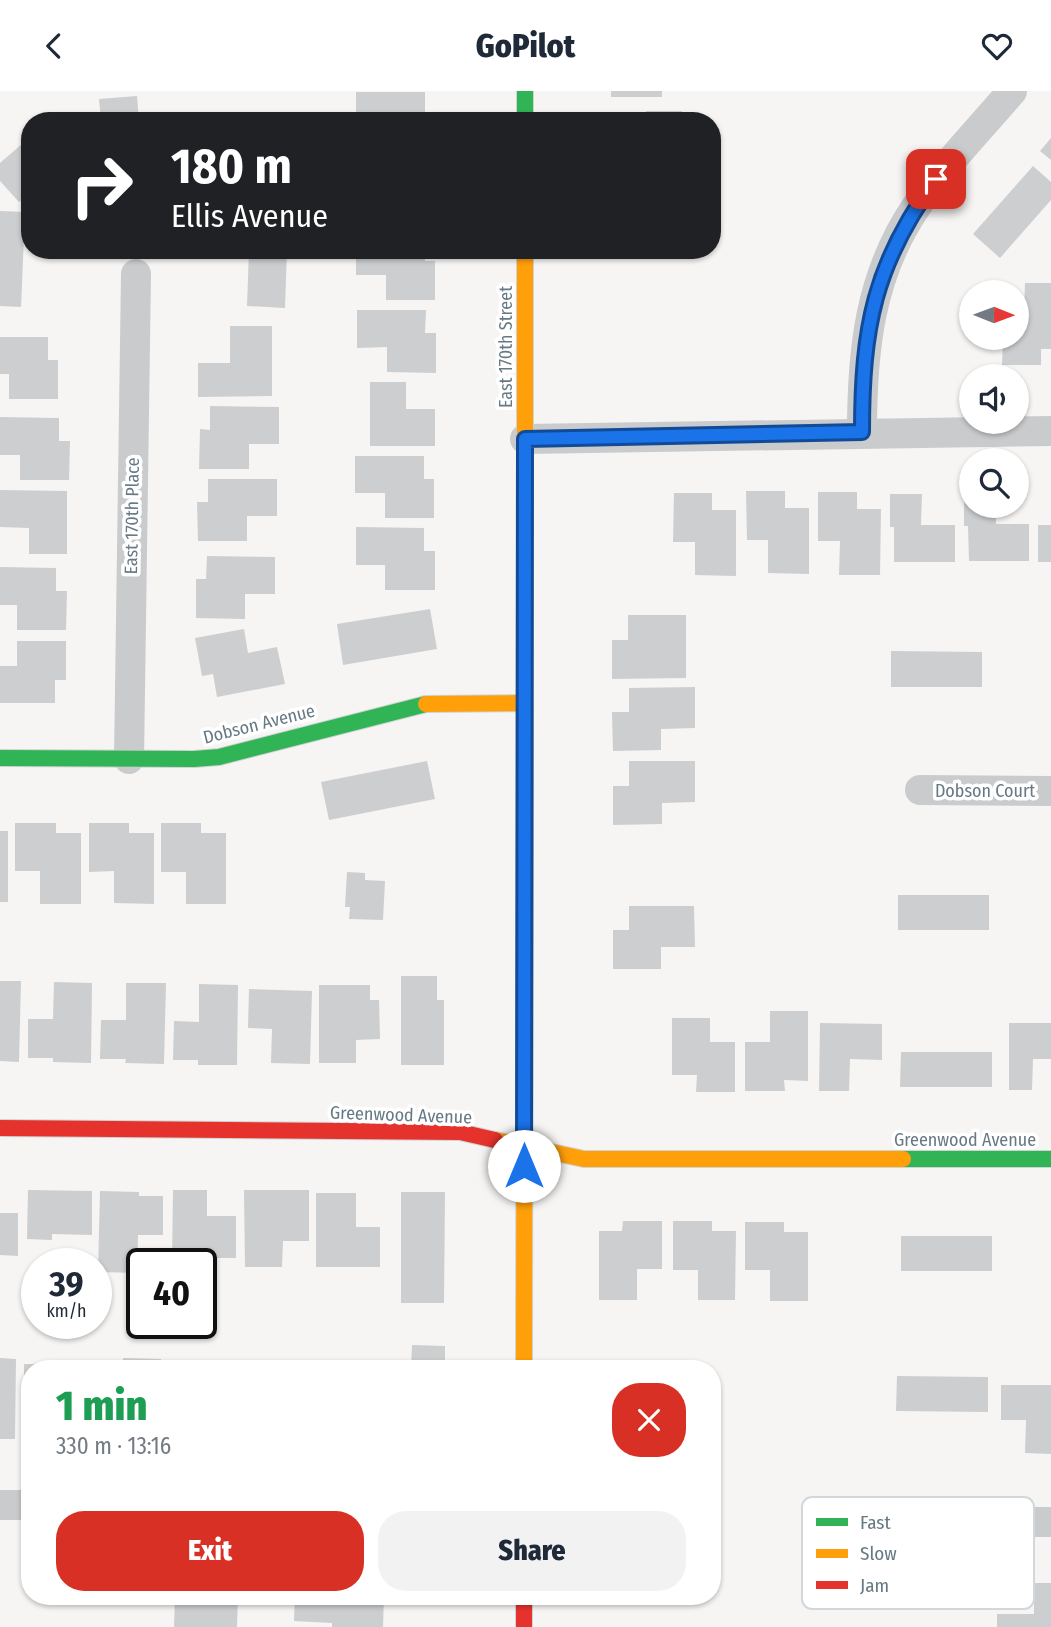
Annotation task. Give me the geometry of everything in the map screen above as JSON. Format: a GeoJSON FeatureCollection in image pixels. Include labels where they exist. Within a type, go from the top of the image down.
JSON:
{"type":"FeatureCollection","features":[{"type":"Feature","properties":{"kind":"street"},"geometry":{"type":"LineString","coordinates":[[525,91],[525,112]]}},
{"type":"Feature","properties":{"kind":"street"},"geometry":{"type":"LineString","coordinates":[[862,432],[862,384],[867,331],[889,256],[914,209],[936,179],[1012,91]]}},
{"type":"Feature","properties":{"kind":"street","name":"East 170th Street"},"geometry":{"type":"LineString","coordinates":[[524,1360],[525,259]]}},
{"type":"Feature","properties":{"kind":"street","name":"East 170th Place"},"geometry":{"type":"LineString","coordinates":[[129,759],[136,274]]}},
{"type":"Feature","properties":{"kind":"street"},"geometry":{"type":"LineString","coordinates":[[525,439],[1051,431]]}},
{"type":"Feature","properties":{"kind":"street","name":"Dobson Avenue"},"geometry":{"type":"LineString","coordinates":[[0,758],[219,757],[432,702],[525,703]]}},
{"type":"Feature","properties":{"kind":"street","name":"Dobson Court"},"geometry":{"type":"LineString","coordinates":[[920,790],[1051,791]]}},
{"type":"Feature","properties":{"kind":"street","name":"Greenwood Avenue"},"geometry":{"type":"LineString","coordinates":[[0,1128],[460,1132],[584,1159],[1051,1159]]}},
{"type":"Feature","properties":{"kind":"street"},"geometry":{"type":"LineString","coordinates":[[0,1505],[21,1505]]}},
{"type":"Feature","properties":{"kind":"street"},"geometry":{"type":"LineString","coordinates":[[524,1605],[524,1627]]}},
{"type":"Feature","properties":{"kind":"building"},"geometry":{"type":"Polygon","coordinates":[[[611,91],[662,91],[662,97],[611,97],[611,91]]]}},
{"type":"Feature","properties":{"kind":"building"},"geometry":{"type":"Polygon","coordinates":[[[356,92],[425,92],[425,112],[356,112],[356,92]]]}},
{"type":"Feature","properties":{"kind":"building"},"geometry":{"type":"Polygon","coordinates":[[[137,96],[138,112],[100,112],[99,99],[137,96]]]}},
{"type":"Feature","properties":{"kind":"building"},"geometry":{"type":"Polygon","coordinates":[[[646,111],[682,111],[682,112],[646,111]]]}},
{"type":"Feature","properties":{"kind":"building"},"geometry":{"type":"Polygon","coordinates":[[[1051,138],[1051,160],[1040,151],[1051,138]]]}},
{"type":"Feature","properties":{"kind":"building"},"geometry":{"type":"Polygon","coordinates":[[[21,145],[19,202],[0,181],[0,163],[21,145]]]}},
{"type":"Feature","properties":{"kind":"building"},"geometry":{"type":"Polygon","coordinates":[[[1033,166],[1051,182],[1051,200],[1000,258],[973,234],[1033,166]]]}},
{"type":"Feature","properties":{"kind":"building"},"geometry":{"type":"Polygon","coordinates":[[[0,211],[21,212],[21,307],[0,306],[0,211]]]}},
{"type":"Feature","properties":{"kind":"building"},"geometry":{"type":"Polygon","coordinates":[[[249,259],[287,259],[285,308],[247,306],[249,259]]]}},
{"type":"Feature","properties":{"kind":"building"},"geometry":{"type":"Polygon","coordinates":[[[356,259],[435,261],[435,300],[386,300],[386,275],[356,275],[356,259]]]}},
{"type":"Feature","properties":{"kind":"building"},"geometry":{"type":"Polygon","coordinates":[[[1029,283],[1051,283],[1051,349],[1041,349],[1041,365],[1002,364],[1003,350],[1029,350],[1029,283]]]}},
{"type":"Feature","properties":{"kind":"building"},"geometry":{"type":"Polygon","coordinates":[[[357,310],[426,310],[425,333],[436,333],[436,373],[387,372],[387,347],[357,348],[357,310]]]}},
{"type":"Feature","properties":{"kind":"building"},"geometry":{"type":"Polygon","coordinates":[[[230,326],[272,326],[272,396],[198,397],[198,363],[230,363],[230,326]]]}},
{"type":"Feature","properties":{"kind":"building"},"geometry":{"type":"Polygon","coordinates":[[[0,337],[48,337],[48,360],[58,360],[58,399],[9,399],[9,374],[0,374],[0,337]]]}},
{"type":"Feature","properties":{"kind":"building"},"geometry":{"type":"Polygon","coordinates":[[[370,382],[406,382],[406,409],[435,409],[435,446],[370,446],[370,382]]]}},
{"type":"Feature","properties":{"kind":"building"},"geometry":{"type":"Polygon","coordinates":[[[210,406],[279,407],[279,444],[249,444],[249,469],[199,469],[200,429],[210,430],[210,406]]]}},
{"type":"Feature","properties":{"kind":"building"},"geometry":{"type":"Polygon","coordinates":[[[0,417],[59,418],[59,441],[70,441],[69,480],[20,480],[20,455],[0,455],[0,417]]]}},
{"type":"Feature","properties":{"kind":"building"},"geometry":{"type":"Polygon","coordinates":[[[355,456],[424,456],[424,479],[434,479],[434,518],[385,518],[385,493],[355,493],[355,456]]]}},
{"type":"Feature","properties":{"kind":"building"},"geometry":{"type":"Polygon","coordinates":[[[208,479],[277,479],[277,516],[247,516],[247,541],[198,541],[197,502],[208,502],[208,479]]]}},
{"type":"Feature","properties":{"kind":"building"},"geometry":{"type":"Polygon","coordinates":[[[0,490],[67,491],[67,554],[29,554],[29,528],[0,527],[0,490]]]}},
{"type":"Feature","properties":{"kind":"building"},"geometry":{"type":"Polygon","coordinates":[[[746,491],[785,491],[785,508],[809,508],[809,574],[768,573],[768,540],[747,540],[746,491]]]}},
{"type":"Feature","properties":{"kind":"building"},"geometry":{"type":"Polygon","coordinates":[[[818,492],[857,492],[857,509],[881,509],[880,575],[839,575],[840,541],[818,541],[818,492]]]}},
{"type":"Feature","properties":{"kind":"building"},"geometry":{"type":"Polygon","coordinates":[[[674,493],[712,493],[712,510],[736,510],[736,576],[695,575],[695,542],[673,542],[674,493]]]}},
{"type":"Feature","properties":{"kind":"building"},"geometry":{"type":"Polygon","coordinates":[[[890,494],[922,494],[921,525],[955,525],[955,562],[894,562],[890,494]]]}},
{"type":"Feature","properties":{"kind":"building"},"geometry":{"type":"Polygon","coordinates":[[[964,518],[996,518],[996,524],[1029,524],[1029,561],[969,561],[968,526],[964,526],[964,518]]]}},
{"type":"Feature","properties":{"kind":"building"},"geometry":{"type":"Polygon","coordinates":[[[1038,525],[1051,525],[1051,562],[1038,562],[1038,525]]]}},
{"type":"Feature","properties":{"kind":"building"},"geometry":{"type":"Polygon","coordinates":[[[356,527],[424,528],[424,551],[435,551],[435,590],[385,590],[385,565],[356,565],[356,527]]]}},
{"type":"Feature","properties":{"kind":"building"},"geometry":{"type":"Polygon","coordinates":[[[207,556],[275,557],[275,594],[245,594],[245,619],[196,618],[196,579],[206,579],[207,556]]]}},
{"type":"Feature","properties":{"kind":"building"},"geometry":{"type":"Polygon","coordinates":[[[0,567],[56,568],[56,591],[67,591],[66,630],[17,630],[17,605],[0,605],[0,567]]]}},
{"type":"Feature","properties":{"kind":"building"},"geometry":{"type":"Polygon","coordinates":[[[430,609],[437,649],[343,665],[337,624],[430,609]]]}},
{"type":"Feature","properties":{"kind":"building"},"geometry":{"type":"Polygon","coordinates":[[[628,615],[686,615],[686,678],[612,679],[612,640],[628,640],[628,615]]]}},
{"type":"Feature","properties":{"kind":"building"},"geometry":{"type":"Polygon","coordinates":[[[244,629],[248,653],[277,647],[285,684],[217,697],[213,674],[202,676],[195,638],[244,629]]]}},
{"type":"Feature","properties":{"kind":"building"},"geometry":{"type":"Polygon","coordinates":[[[17,641],[66,641],[66,680],[55,680],[55,703],[0,703],[0,666],[17,666],[17,641]]]}},
{"type":"Feature","properties":{"kind":"building"},"geometry":{"type":"Polygon","coordinates":[[[891,651],[982,652],[982,687],[891,687],[891,651]]]}},
{"type":"Feature","properties":{"kind":"building"},"geometry":{"type":"Polygon","coordinates":[[[695,687],[695,728],[661,729],[661,750],[613,751],[612,712],[629,712],[629,688],[695,687]]]}},
{"type":"Feature","properties":{"kind":"building"},"geometry":{"type":"Polygon","coordinates":[[[427,761],[435,799],[329,820],[321,782],[427,761]]]}},
{"type":"Feature","properties":{"kind":"building"},"geometry":{"type":"Polygon","coordinates":[[[629,761],[695,761],[695,802],[662,803],[662,824],[613,825],[613,786],[629,786],[629,761]]]}},
{"type":"Feature","properties":{"kind":"building"},"geometry":{"type":"Polygon","coordinates":[[[15,823],[56,823],[56,833],[81,833],[81,904],[40,904],[40,871],[15,871],[15,823]]]}},
{"type":"Feature","properties":{"kind":"building"},"geometry":{"type":"Polygon","coordinates":[[[89,823],[129,823],[129,833],[154,833],[154,904],[114,903],[114,871],[89,872],[89,823]]]}},
{"type":"Feature","properties":{"kind":"building"},"geometry":{"type":"Polygon","coordinates":[[[161,823],[201,823],[201,833],[226,833],[226,904],[186,904],[186,872],[161,872],[161,823]]]}},
{"type":"Feature","properties":{"kind":"building"},"geometry":{"type":"Polygon","coordinates":[[[0,831],[8,831],[8,902],[0,902],[0,831]]]}},
{"type":"Feature","properties":{"kind":"building"},"geometry":{"type":"Polygon","coordinates":[[[347,872],[365,873],[365,880],[385,881],[383,920],[349,919],[350,907],[345,907],[347,872]]]}},
{"type":"Feature","properties":{"kind":"building"},"geometry":{"type":"Polygon","coordinates":[[[898,895],[989,895],[989,930],[898,930],[898,895]]]}},
{"type":"Feature","properties":{"kind":"building"},"geometry":{"type":"Polygon","coordinates":[[[629,906],[694,906],[695,947],[661,947],[661,969],[613,969],[613,930],[629,930],[629,906]]]}},
{"type":"Feature","properties":{"kind":"building"},"geometry":{"type":"Polygon","coordinates":[[[401,976],[437,976],[437,1000],[444,1000],[444,1065],[401,1065],[401,976]]]}},
{"type":"Feature","properties":{"kind":"building"},"geometry":{"type":"Polygon","coordinates":[[[0,981],[21,981],[19,1062],[0,1061],[0,981]]]}},
{"type":"Feature","properties":{"kind":"building"},"geometry":{"type":"Polygon","coordinates":[[[54,982],[92,983],[91,1063],[28,1058],[28,1019],[53,1019],[54,982]]]}},
{"type":"Feature","properties":{"kind":"building"},"geometry":{"type":"Polygon","coordinates":[[[126,983],[166,983],[164,1064],[100,1059],[101,1020],[126,1020],[126,983]]]}},
{"type":"Feature","properties":{"kind":"building"},"geometry":{"type":"Polygon","coordinates":[[[199,984],[238,985],[237,1065],[198,1065],[198,1060],[173,1060],[174,1021],[199,1022],[199,984]]]}},
{"type":"Feature","properties":{"kind":"building"},"geometry":{"type":"Polygon","coordinates":[[[319,985],[370,985],[370,1000],[379,1000],[380,1039],[356,1040],[356,1063],[319,1063],[319,985]]]}},
{"type":"Feature","properties":{"kind":"building"},"geometry":{"type":"Polygon","coordinates":[[[249,989],[312,991],[310,1064],[271,1063],[272,1029],[248,1028],[249,989]]]}},
{"type":"Feature","properties":{"kind":"building"},"geometry":{"type":"Polygon","coordinates":[[[770,1011],[808,1011],[808,1081],[784,1080],[785,1091],[745,1091],[745,1042],[770,1042],[770,1011]]]}},
{"type":"Feature","properties":{"kind":"building"},"geometry":{"type":"Polygon","coordinates":[[[672,1018],[710,1018],[710,1042],[735,1042],[735,1092],[696,1092],[697,1075],[672,1075],[672,1018]]]}},
{"type":"Feature","properties":{"kind":"building"},"geometry":{"type":"Polygon","coordinates":[[[820,1023],[882,1024],[882,1060],[850,1059],[849,1091],[819,1091],[820,1023]]]}},
{"type":"Feature","properties":{"kind":"building"},"geometry":{"type":"Polygon","coordinates":[[[1009,1023],[1051,1023],[1051,1059],[1033,1059],[1032,1090],[1009,1090],[1009,1023]]]}},
{"type":"Feature","properties":{"kind":"building"},"geometry":{"type":"Polygon","coordinates":[[[901,1052],[992,1052],[992,1087],[900,1087],[901,1052]]]}},
{"type":"Feature","properties":{"kind":"building"},"geometry":{"type":"Polygon","coordinates":[[[28,1190],[92,1191],[92,1235],[52,1234],[52,1240],[27,1239],[28,1190]]]}},
{"type":"Feature","properties":{"kind":"building"},"geometry":{"type":"Polygon","coordinates":[[[173,1190],[207,1190],[207,1216],[236,1216],[236,1258],[217,1258],[217,1248],[172,1248],[173,1190]]]}},
{"type":"Feature","properties":{"kind":"building"},"geometry":{"type":"Polygon","coordinates":[[[244,1190],[309,1190],[309,1241],[283,1241],[282,1267],[245,1267],[244,1190]]]}},
{"type":"Feature","properties":{"kind":"building"},"geometry":{"type":"Polygon","coordinates":[[[100,1191],[163,1196],[163,1235],[138,1235],[138,1248],[126,1248],[126,1273],[112,1272],[112,1248],[99,1248],[100,1191]]]}},
{"type":"Feature","properties":{"kind":"building"},"geometry":{"type":"Polygon","coordinates":[[[401,1192],[445,1192],[444,1303],[401,1303],[401,1192]]]}},
{"type":"Feature","properties":{"kind":"building"},"geometry":{"type":"Polygon","coordinates":[[[316,1193],[356,1193],[356,1227],[380,1227],[380,1267],[316,1267],[316,1193]]]}},
{"type":"Feature","properties":{"kind":"building"},"geometry":{"type":"Polygon","coordinates":[[[0,1213],[18,1213],[18,1256],[0,1255],[0,1213]]]}},
{"type":"Feature","properties":{"kind":"building"},"geometry":{"type":"Polygon","coordinates":[[[623,1221],[662,1221],[662,1269],[637,1269],[637,1300],[599,1300],[599,1231],[622,1231],[623,1221]]]}},
{"type":"Feature","properties":{"kind":"building"},"geometry":{"type":"Polygon","coordinates":[[[673,1221],[712,1221],[712,1231],[736,1231],[735,1300],[698,1300],[698,1270],[673,1270],[673,1221]]]}},
{"type":"Feature","properties":{"kind":"building"},"geometry":{"type":"Polygon","coordinates":[[[745,1222],[784,1222],[784,1232],[808,1232],[808,1301],[770,1301],[770,1270],[745,1270],[745,1222]]]}},
{"type":"Feature","properties":{"kind":"building"},"geometry":{"type":"Polygon","coordinates":[[[901,1236],[992,1236],[992,1271],[901,1271],[901,1236]]]}},
{"type":"Feature","properties":{"kind":"building"},"geometry":{"type":"Polygon","coordinates":[[[412,1345],[445,1346],[445,1360],[411,1360],[412,1345]]]}},
{"type":"Feature","properties":{"kind":"building"},"geometry":{"type":"Polygon","coordinates":[[[0,1358],[16,1359],[15,1439],[0,1439],[0,1358]]]}},
{"type":"Feature","properties":{"kind":"building"},"geometry":{"type":"Polygon","coordinates":[[[123,1358],[161,1359],[161,1360],[123,1358]]]}},
{"type":"Feature","properties":{"kind":"building"},"geometry":{"type":"Polygon","coordinates":[[[897,1376],[988,1377],[988,1412],[896,1411],[897,1376]]]}},
{"type":"Feature","properties":{"kind":"building"},"geometry":{"type":"Polygon","coordinates":[[[1001,1385],[1051,1385],[1051,1454],[1025,1453],[1026,1420],[1001,1420],[1001,1385]]]}},
{"type":"Feature","properties":{"kind":"building"},"geometry":{"type":"Polygon","coordinates":[[[1034,1583],[1051,1583],[1051,1627],[997,1627],[997,1614],[1034,1614],[1034,1583]]]}},
{"type":"Feature","properties":{"kind":"building"},"geometry":{"type":"Polygon","coordinates":[[[175,1605],[238,1605],[237,1627],[174,1627],[175,1605]]]}},
{"type":"Feature","properties":{"kind":"building"},"geometry":{"type":"Polygon","coordinates":[[[295,1605],[384,1605],[383,1627],[332,1627],[332,1623],[294,1621],[295,1605]]]}},
{"type":"Feature","properties":{"kind":"traffic: fast"},"geometry":{"type":"LineString","coordinates":[[525,91],[525,112]]}},
{"type":"Feature","properties":{"kind":"traffic: fast"},"geometry":{"type":"LineString","coordinates":[[525,458],[525,762]]}},
{"type":"Feature","properties":{"kind":"traffic: fast"},"geometry":{"type":"LineString","coordinates":[[0,758],[219,757],[426,704]]}},
{"type":"Feature","properties":{"kind":"traffic: fast"},"geometry":{"type":"LineString","coordinates":[[903,1159],[1051,1159]]}},
{"type":"Feature","properties":{"kind":"traffic: slow"},"geometry":{"type":"LineString","coordinates":[[525,259],[525,458]]}},
{"type":"Feature","properties":{"kind":"traffic: slow"},"geometry":{"type":"LineString","coordinates":[[426,704],[525,703]]}},
{"type":"Feature","properties":{"kind":"traffic: slow"},"geometry":{"type":"LineString","coordinates":[[524,1360],[525,762]]}},
{"type":"Feature","properties":{"kind":"traffic: slow"},"geometry":{"type":"LineString","coordinates":[[495,1140],[584,1159],[903,1159]]}},
{"type":"Feature","properties":{"kind":"traffic: jam"},"geometry":{"type":"LineString","coordinates":[[0,1128],[460,1132],[495,1140]]}},
{"type":"Feature","properties":{"kind":"traffic: jam"},"geometry":{"type":"LineString","coordinates":[[524,1605],[524,1627]]}},
{"type":"Feature","properties":{"kind":"route"},"geometry":{"type":"LineString","coordinates":[[524,1166],[525,439],[862,432],[862,384],[867,331],[876,295],[889,256],[914,209],[936,179]]}}]}
